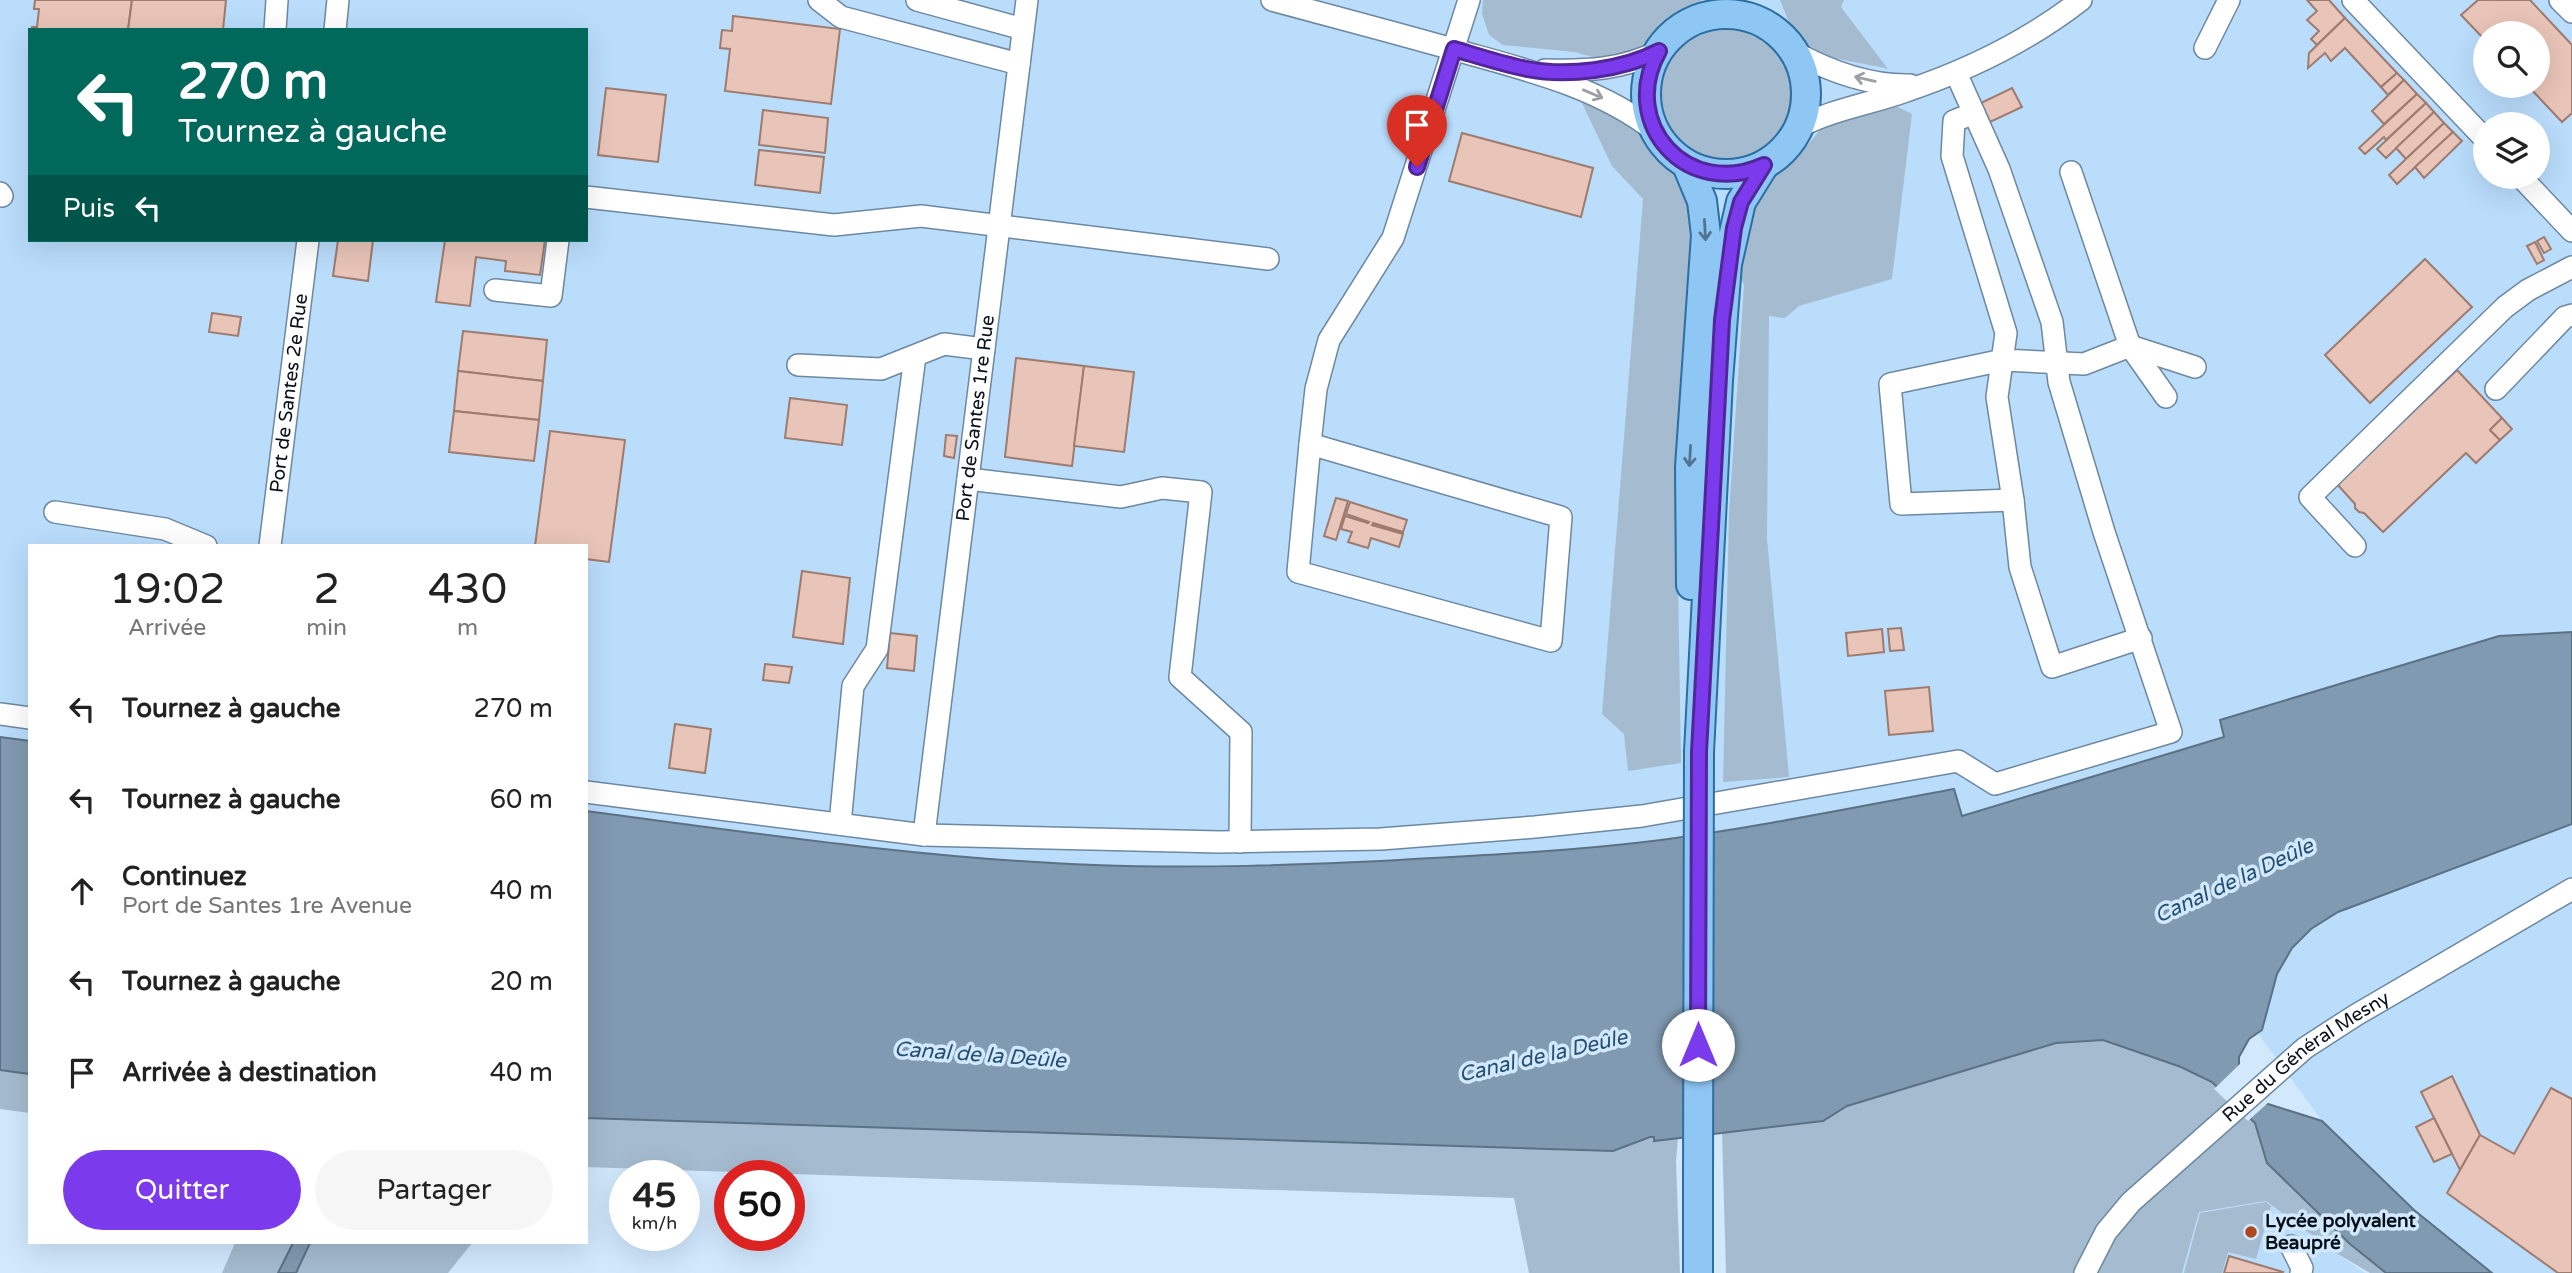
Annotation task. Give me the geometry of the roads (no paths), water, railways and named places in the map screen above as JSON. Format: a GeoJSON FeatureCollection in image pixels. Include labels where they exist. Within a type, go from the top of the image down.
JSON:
{"type":"FeatureCollection","features":[{"type":"Feature","properties":{"kind":"main road"},"geometry":{"type":"LineString","coordinates":[[1699,752],[1718,382],[1727,264],[1741,202],[1764,165],[1788,145],[1799,127],[1805,108],[1806,89],[1802,70],[1786,43],[1768,0]]}},
{"type":"Feature","properties":{"kind":"main road"},"geometry":{"type":"LineString","coordinates":[[1764,165],[1743,173],[1720,174],[1687,164],[1669,151],[1656,132],[1648,112],[1646,91],[1649,70],[1659,51],[1678,30],[1712,9],[1761,22],[1786,43]]}},
{"type":"Feature","properties":{"kind":"main road"},"geometry":{"type":"LineString","coordinates":[[1687,164],[1702,201],[1706,235],[1693,401],[1689,524],[1699,752],[1698,1273]]}},
{"type":"Feature","properties":{"kind":"street"},"geometry":{"type":"LineString","coordinates":[[275,28],[277,0]]}},
{"type":"Feature","properties":{"kind":"street"},"geometry":{"type":"LineString","coordinates":[[335,28],[338,0]]}},
{"type":"Feature","properties":{"kind":"street"},"geometry":{"type":"LineString","coordinates":[[819,0],[841,18],[1019,64]]}},
{"type":"Feature","properties":{"kind":"street"},"geometry":{"type":"LineString","coordinates":[[917,0],[1023,29]]}},
{"type":"Feature","properties":{"kind":"street","name":"Port de Santes 1re Rue"},"geometry":{"type":"LineString","coordinates":[[924,835],[1027,0]]}},
{"type":"Feature","properties":{"kind":"street"},"geometry":{"type":"LineString","coordinates":[[1272,0],[1295,3],[1529,70],[1607,101],[1638,118],[1656,132]]}},
{"type":"Feature","properties":{"kind":"street"},"geometry":{"type":"LineString","coordinates":[[1310,444],[1561,517],[1551,641],[1298,572],[1310,444],[1316,389],[1329,340],[1393,238],[1469,0]]}},
{"type":"Feature","properties":{"kind":"street"},"geometry":{"type":"LineString","coordinates":[[1799,127],[1829,113],[1956,73],[2028,38],[2081,0]]}},
{"type":"Feature","properties":{"kind":"street"},"geometry":{"type":"LineString","coordinates":[[2205,48],[2229,0]]}},
{"type":"Feature","properties":{"kind":"street"},"geometry":{"type":"LineString","coordinates":[[2353,0],[2473,126]]}},
{"type":"Feature","properties":{"kind":"street"},"geometry":{"type":"LineString","coordinates":[[2560,0],[2572,12]]}},
{"type":"Feature","properties":{"kind":"street"},"geometry":{"type":"LineString","coordinates":[[1786,43],[1823,68],[1898,85],[1932,82]]}},
{"type":"Feature","properties":{"kind":"street"},"geometry":{"type":"LineString","coordinates":[[1529,70],[1611,69],[1632,64],[1659,51]]}},
{"type":"Feature","properties":{"kind":"street"},"geometry":{"type":"LineString","coordinates":[[588,792],[924,835],[1240,842],[1381,839],[1629,817],[1958,761],[1995,784],[2171,732],[2104,532],[2059,382],[2052,322],[1999,169],[1956,73]]}},
{"type":"Feature","properties":{"kind":"street"},"geometry":{"type":"LineString","coordinates":[[1974,113],[1954,121],[1952,156],[2006,333],[1997,397],[2020,567],[2052,667],[2141,638]]}},
{"type":"Feature","properties":{"kind":"street"},"geometry":{"type":"LineString","coordinates":[[2071,172],[2130,346],[2166,397]]}},
{"type":"Feature","properties":{"kind":"street"},"geometry":{"type":"LineString","coordinates":[[2532,189],[2572,231]]}},
{"type":"Feature","properties":{"kind":"street"},"geometry":{"type":"LineString","coordinates":[[588,197],[834,225],[921,216],[1268,259]]}},
{"type":"Feature","properties":{"kind":"street","name":"Port de Santes 2e Rue"},"geometry":{"type":"LineString","coordinates":[[271,544],[309,242]]}},
{"type":"Feature","properties":{"kind":"street"},"geometry":{"type":"LineString","coordinates":[[495,290],[551,296],[558,242]]}},
{"type":"Feature","properties":{"kind":"street"},"geometry":{"type":"LineString","coordinates":[[2354,546],[2310,497],[2505,307],[2528,290],[2572,267]]}},
{"type":"Feature","properties":{"kind":"street"},"geometry":{"type":"LineString","coordinates":[[2496,389],[2566,317],[2572,315]]}},
{"type":"Feature","properties":{"kind":"street"},"geometry":{"type":"LineString","coordinates":[[798,365],[881,369],[944,344],[984,349]]}},
{"type":"Feature","properties":{"kind":"street"},"geometry":{"type":"LineString","coordinates":[[2012,500],[1901,504],[1890,384],[2003,360],[2084,363],[2130,346],[2195,367]]}},
{"type":"Feature","properties":{"kind":"street"},"geometry":{"type":"LineString","coordinates":[[840,824],[853,686],[877,649],[915,356]]}},
{"type":"Feature","properties":{"kind":"street"},"geometry":{"type":"LineString","coordinates":[[968,479],[1121,497],[1161,488],[1201,492],[1180,677],[1241,732],[1240,842]]}},
{"type":"Feature","properties":{"kind":"street"},"geometry":{"type":"LineString","coordinates":[[55,512],[165,529],[201,544]]}},
{"type":"Feature","properties":{"kind":"street"},"geometry":{"type":"LineString","coordinates":[[0,714],[28,718]]}},
{"type":"Feature","properties":{"kind":"street","name":"Rue du Général Mesny"},"geometry":{"type":"LineString","coordinates":[[2085,1273],[2106,1232],[2131,1202],[2286,1064],[2323,1035],[2572,889]]}},
{"type":"Feature","properties":{"kind":"street"},"geometry":{"type":"LineString","coordinates":[[2291,1246],[2302,1268],[2301,1273]]}},
{"type":"Feature","properties":{"kind":"water","name":"Canal de la Deûle"},"geometry":{"type":"Polygon","coordinates":[[[2572,632],[2572,824],[2338,912],[2311,929],[2292,948],[2277,974],[2262,1030],[2249,1039],[2239,1057],[2239,1071],[2248,1090],[2265,1103],[2322,1121],[2414,1210],[2492,1273],[2386,1273],[2350,1244],[2267,1163],[2255,1123],[2212,1082],[2181,1067],[2103,1040],[2056,1043],[1847,1106],[1823,1121],[1654,1141],[1654,1137],[1650,1137],[1613,1151],[588,1118],[588,811],[904,851],[1031,862],[1171,867],[1361,862],[1596,847],[1734,829],[1954,789],[1962,816],[2224,737],[2220,720],[2499,636],[2572,632]]]}},
{"type":"Feature","properties":{"kind":"water"},"geometry":{"type":"Polygon","coordinates":[[[0,737],[28,741],[28,1074],[0,1070],[0,737]]]}},
{"type":"Feature","properties":{"kind":"water"},"geometry":{"type":"Polygon","coordinates":[[[292,1244],[310,1244],[296,1273],[278,1273],[292,1244]]]}},
{"type":"Feature","properties":{"kind":"place","name":"Lycée polyvalent Beaupré"},"geometry":{"type":"Point","coordinates":[2251,1232]}}]}
